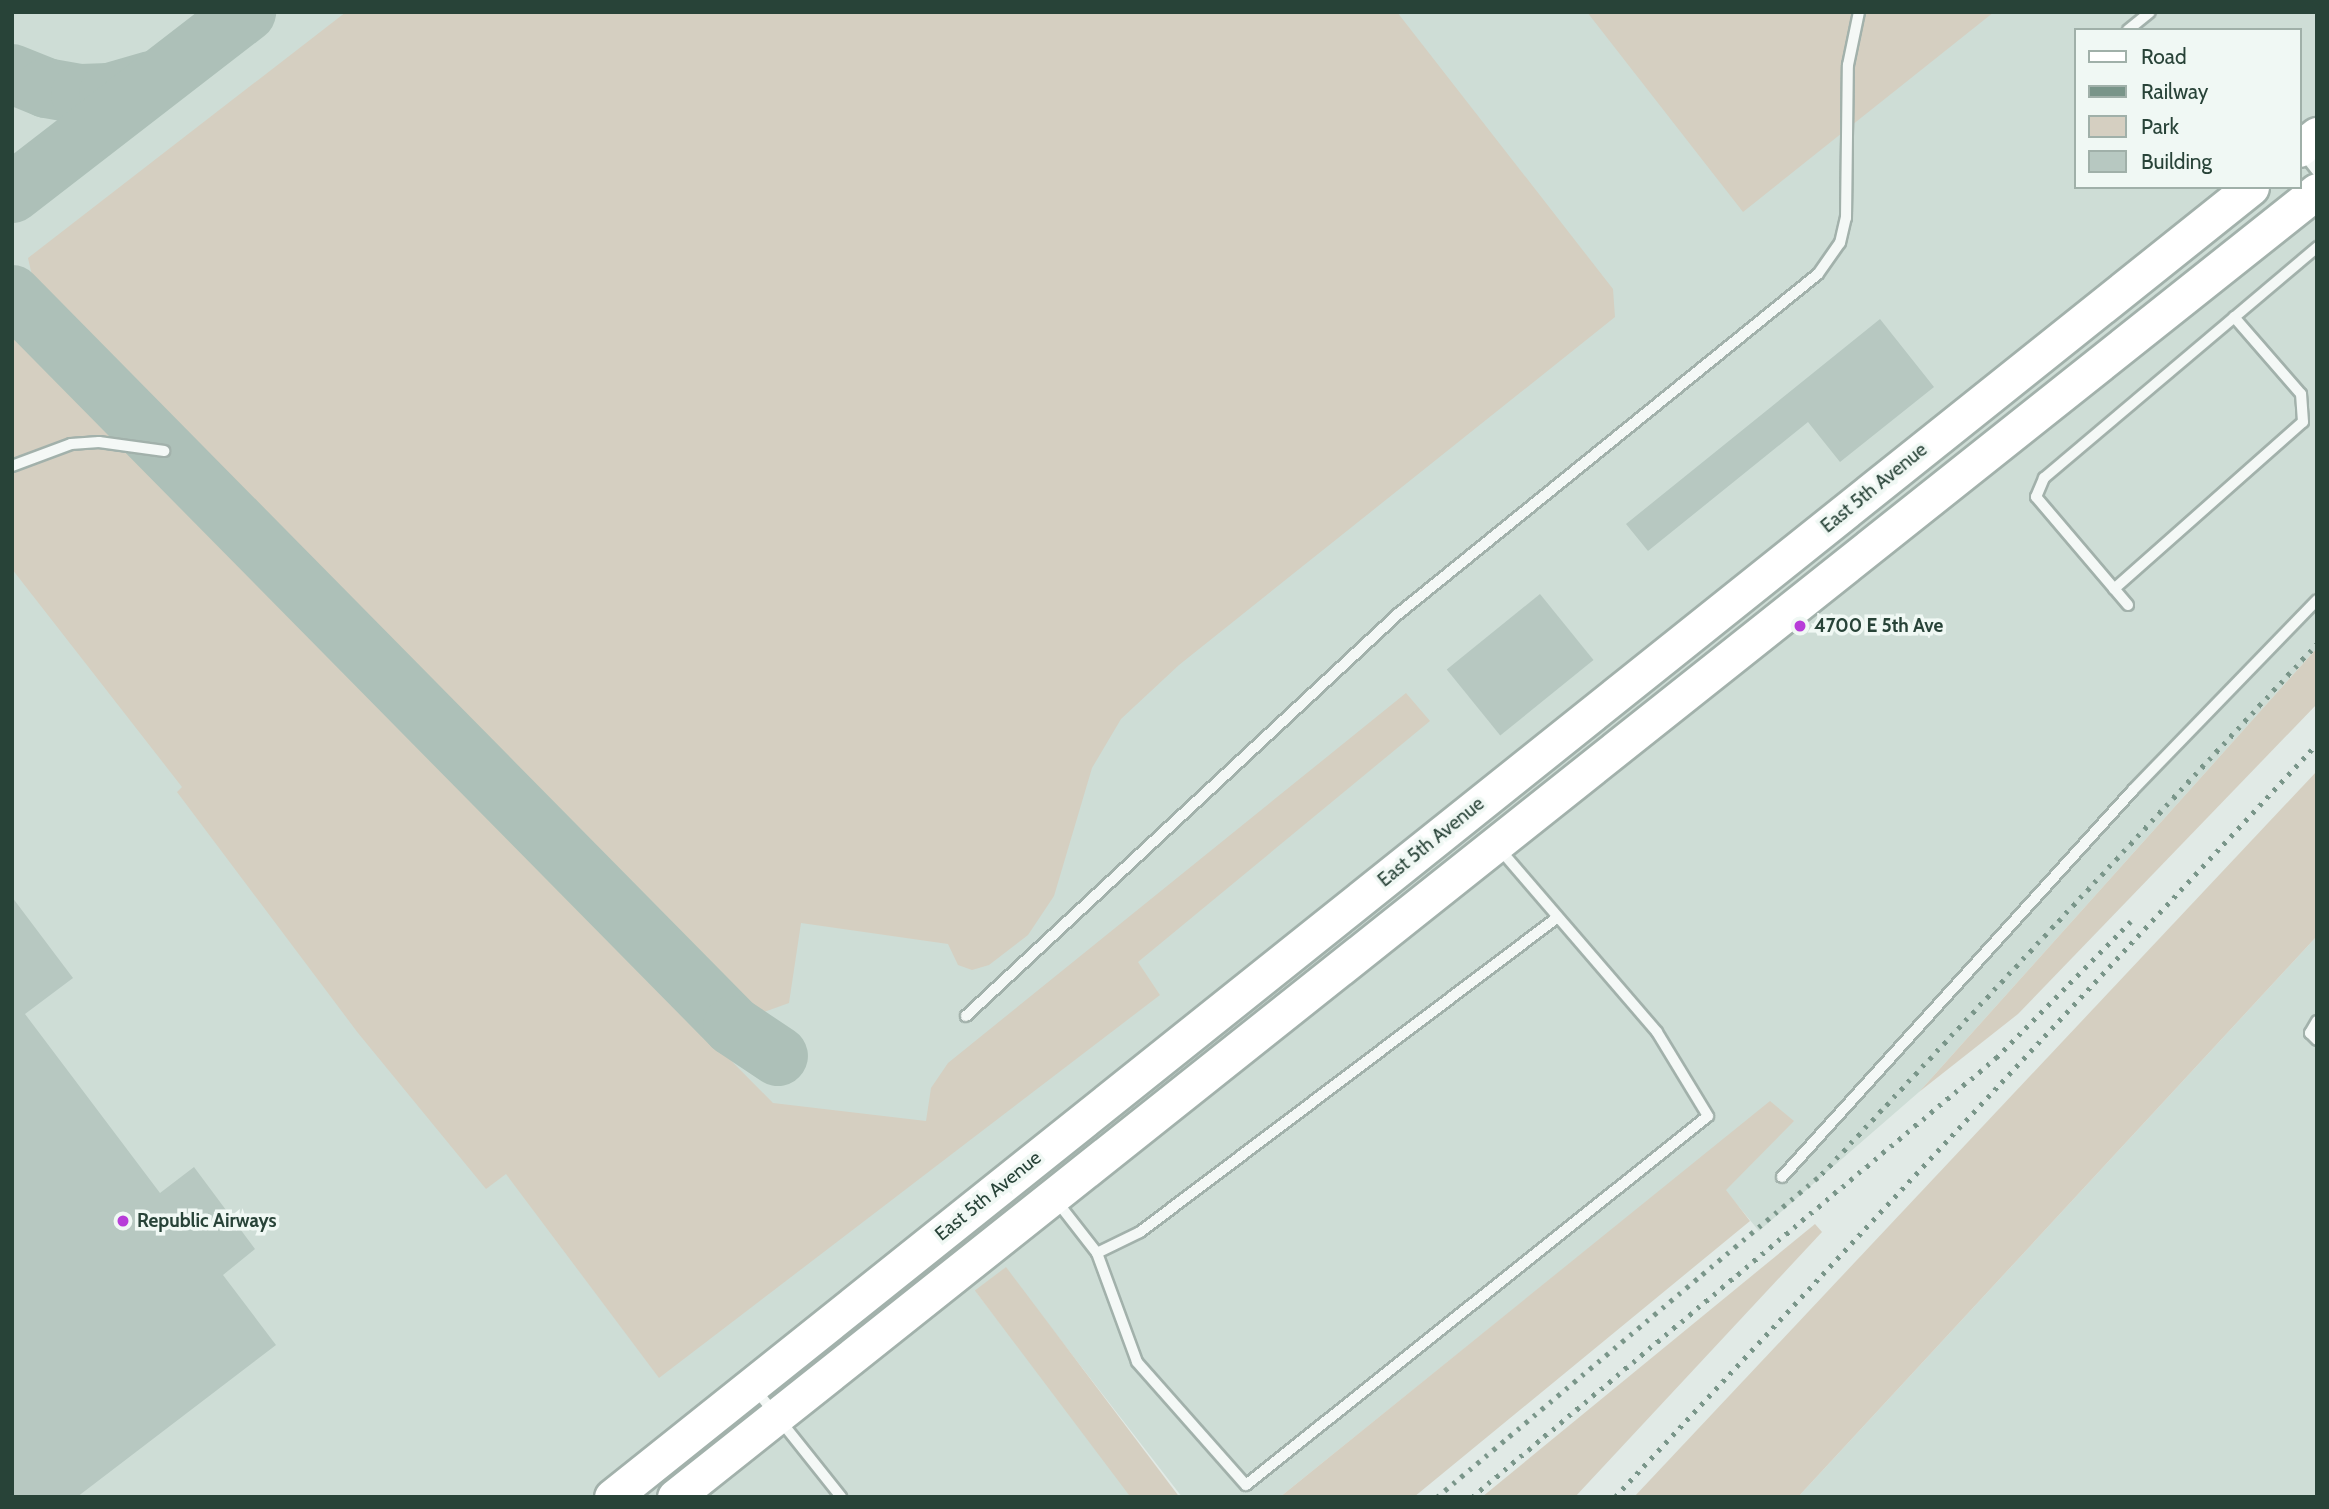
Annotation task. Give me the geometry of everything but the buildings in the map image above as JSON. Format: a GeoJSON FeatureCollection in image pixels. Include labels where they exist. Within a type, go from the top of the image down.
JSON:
{"type":"FeatureCollection","features":[{"type":"Feature","properties":{"kind":"main road"},"geometry":{"type":"LineString","coordinates":[[2301,147],[2317,135]]}},
{"type":"Feature","properties":{"kind":"main road","name":"East 5th Avenue"},"geometry":{"type":"LineString","coordinates":[[675,1497],[1496,845],[1802,574],[2249,189]]}},
{"type":"Feature","properties":{"kind":"main road","name":"East 5th Avenue"},"geometry":{"type":"LineString","coordinates":[[612,1497],[752,1384],[1802,574],[2317,191]]}},
{"type":"Feature","properties":{"kind":"lane"},"geometry":{"type":"LineString","coordinates":[[966,1016],[1398,614],[1818,274],[1840,243],[1846,218],[1848,65],[1859,12]]}},
{"type":"Feature","properties":{"kind":"lane"},"geometry":{"type":"LineString","coordinates":[[2130,28],[2150,12]]}},
{"type":"Feature","properties":{"kind":"lane"},"geometry":{"type":"LineString","coordinates":[[2301,151],[2317,171]]}},
{"type":"Feature","properties":{"kind":"lane"},"geometry":{"type":"LineString","coordinates":[[2128,605],[2036,497],[2044,478],[2317,247]]}},
{"type":"Feature","properties":{"kind":"lane"},"geometry":{"type":"LineString","coordinates":[[2114,589],[2303,422],[2301,394],[2234,317]]}},
{"type":"Feature","properties":{"kind":"lane"},"geometry":{"type":"LineString","coordinates":[[12,466],[71,444],[99,442],[164,452]]}},
{"type":"Feature","properties":{"kind":"lane"},"geometry":{"type":"LineString","coordinates":[[1782,1177],[2133,790],[2317,600]]}},
{"type":"Feature","properties":{"kind":"lane"},"geometry":{"type":"LineString","coordinates":[[1053,1196],[1097,1253],[1137,1362],[1246,1485],[1708,1116],[1657,1032],[1496,845]]}},
{"type":"Feature","properties":{"kind":"lane"},"geometry":{"type":"LineString","coordinates":[[1097,1253],[1140,1232],[1558,917]]}},
{"type":"Feature","properties":{"kind":"lane"},"geometry":{"type":"LineString","coordinates":[[2317,1021],[2311,1032],[2317,1040]]}},
{"type":"Feature","properties":{"kind":"lane"},"geometry":{"type":"LineString","coordinates":[[752,1384],[775,1418],[841,1497]]}},
{"type":"Feature","properties":{"kind":"shaded area"},"geometry":{"type":"Polygon","coordinates":[[[12,12],[2317,12],[2317,648],[1919,1092],[1759,1231],[1725,1190],[1793,1121],[1770,1102],[1280,1497],[1182,1497],[1005,1268],[977,1293],[1133,1497],[12,1497],[12,12]]]}},
{"type":"Feature","properties":{"kind":"shaded area"},"geometry":{"type":"Polygon","coordinates":[[[2317,936],[2317,1497],[1798,1497],[2317,936]]]}},
{"type":"Feature","properties":{"kind":"green space"},"geometry":{"type":"Polygon","coordinates":[[[346,12],[1397,12],[1613,289],[1615,317],[1179,665],[1121,719],[1092,768],[1054,896],[1028,935],[989,965],[972,970],[958,965],[948,944],[801,923],[789,1003],[761,1013],[33,280],[28,258],[346,12]]]}},
{"type":"Feature","properties":{"kind":"green space"},"geometry":{"type":"Polygon","coordinates":[[[1587,12],[1994,12],[1743,212],[1587,12]]]}},
{"type":"Feature","properties":{"kind":"green space"},"geometry":{"type":"Polygon","coordinates":[[[12,332],[773,1103],[926,1121],[931,1088],[948,1063],[1406,693],[1430,721],[1138,962],[1160,995],[659,1378],[506,1174],[486,1189],[358,1033],[177,792],[182,787],[12,569],[12,332]]]}},
{"type":"Feature","properties":{"kind":"green space"},"geometry":{"type":"Polygon","coordinates":[[[2317,648],[2317,704],[2018,1014],[1919,1092],[2317,648]]]}},
{"type":"Feature","properties":{"kind":"green space"},"geometry":{"type":"Polygon","coordinates":[[[2317,771],[2317,936],[1798,1497],[1634,1497],[2317,771]]]}},
{"type":"Feature","properties":{"kind":"green space"},"geometry":{"type":"Polygon","coordinates":[[[1770,1101],[1794,1121],[1726,1190],[1750,1221],[1414,1497],[1280,1497],[1770,1101]]]}},
{"type":"Feature","properties":{"kind":"green space"},"geometry":{"type":"Polygon","coordinates":[[[1815,1224],[1822,1232],[1575,1497],[1482,1497],[1815,1224]]]}},
{"type":"Feature","properties":{"kind":"green space"},"geometry":{"type":"Polygon","coordinates":[[[1006,1267],[1179,1497],[1130,1497],[975,1290],[1006,1267]]]}},
{"type":"Feature","properties":{"kind":"taxiway"},"geometry":{"type":"LineString","coordinates":[[12,193],[246,12]]}},
{"type":"Feature","properties":{"kind":"taxiway"},"geometry":{"type":"LineString","coordinates":[[12,74],[46,88],[81,94],[109,93],[151,81]]}},
{"type":"Feature","properties":{"kind":"taxiway"},"geometry":{"type":"LineString","coordinates":[[12,295],[733,1026],[778,1056]]}},
{"type":"Feature","properties":{"kind":"railway"},"geometry":{"type":"LineString","coordinates":[[1437,1497],[1822,1174],[2317,644]]}},
{"type":"Feature","properties":{"kind":"railway"},"geometry":{"type":"LineString","coordinates":[[1615,1497],[2317,744]]}},
{"type":"Feature","properties":{"kind":"railway"},"geometry":{"type":"LineString","coordinates":[[1472,1497],[1996,1058],[2131,921]]}},
{"type":"Feature","properties":{"kind":"place","name":"4700 E 5th Ave"},"geometry":{"type":"Point","coordinates":[1800,626]}},
{"type":"Feature","properties":{"kind":"place","name":"Republic Airways"},"geometry":{"type":"Point","coordinates":[123,1221]}}]}
